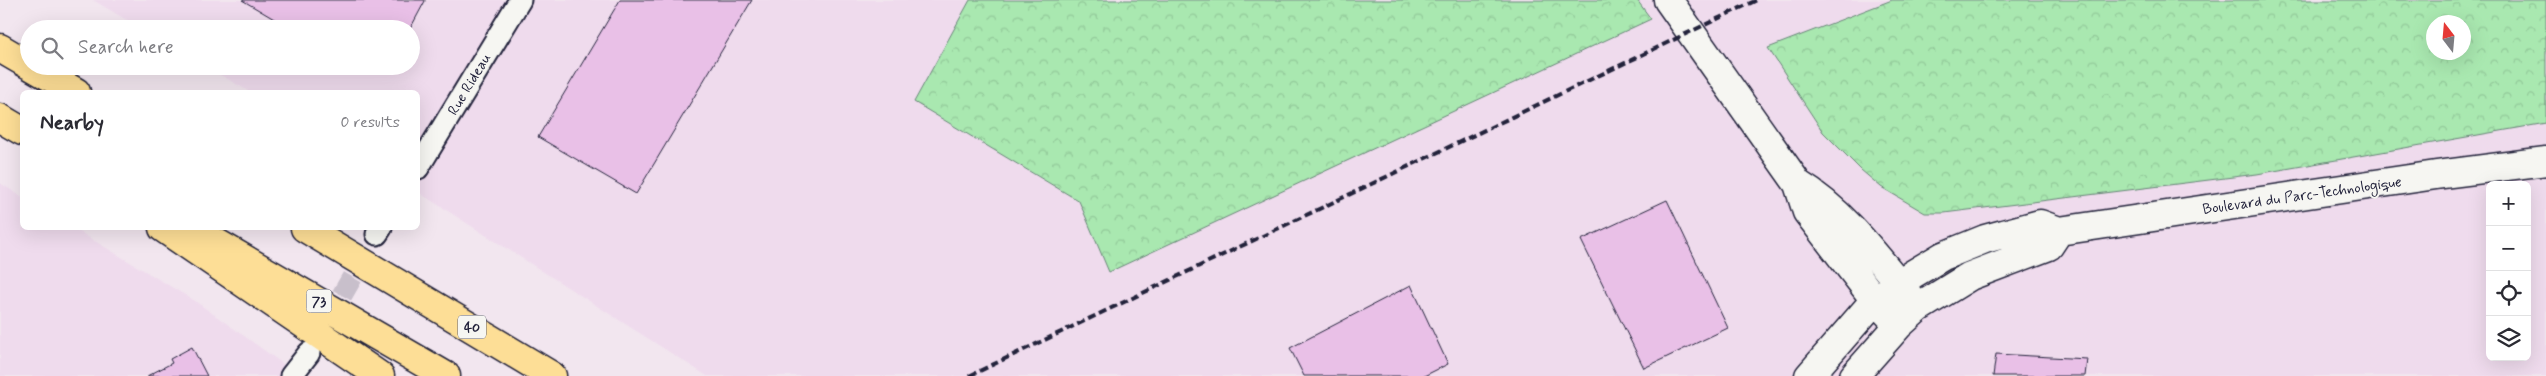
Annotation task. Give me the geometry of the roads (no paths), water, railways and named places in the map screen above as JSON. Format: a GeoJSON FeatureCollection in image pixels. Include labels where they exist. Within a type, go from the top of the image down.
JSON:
{"type":"FeatureCollection","features":[{"type":"Feature","properties":{"kind":"highway"},"geometry":{"type":"LineString","coordinates":[[0,48],[20,60]]}},
{"type":"Feature","properties":{"kind":"highway"},"geometry":{"type":"LineString","coordinates":[[46,75],[72,90]]}},
{"type":"Feature","properties":{"kind":"highway"},"geometry":{"type":"LineString","coordinates":[[0,118],[20,130]]}},
{"type":"Feature","properties":{"kind":"highway"},"geometry":{"type":"LineString","coordinates":[[166,230],[380,376]]}},
{"type":"Feature","properties":{"kind":"highway","name":"73"},"geometry":{"type":"LineString","coordinates":[[194,230],[446,376]]}},
{"type":"Feature","properties":{"kind":"highway","name":"40"},"geometry":{"type":"LineString","coordinates":[[308,230],[552,376]]}},
{"type":"Feature","properties":{"kind":"street","name":"Rue Rideau"},"geometry":{"type":"LineString","coordinates":[[420,165],[520,0]]}},
{"type":"Feature","properties":{"kind":"street"},"geometry":{"type":"LineString","coordinates":[[1668,0],[1798,184],[1807,212],[1875,300],[1908,316]]}},
{"type":"Feature","properties":{"kind":"street","name":"Boulevard du Parc-Technologique"},"geometry":{"type":"LineString","coordinates":[[1808,376],[1875,300],[1898,283],[1943,256],[1986,239],[2040,224],[2058,231],[2546,161]]}},
{"type":"Feature","properties":{"kind":"street"},"geometry":{"type":"LineString","coordinates":[[1798,184],[1823,198],[1898,283],[1908,316]]}},
{"type":"Feature","properties":{"kind":"street"},"geometry":{"type":"LineString","coordinates":[[1854,376],[1908,316],[1970,276],[2049,246],[2058,231]]}},
{"type":"Feature","properties":{"kind":"street"},"geometry":{"type":"LineString","coordinates":[[291,376],[308,353]]}},
{"type":"Feature","properties":{"kind":"tunnel"},"geometry":{"type":"LineString","coordinates":[[326,323],[377,234]]}},
{"type":"Feature","properties":{"kind":"railway"},"geometry":{"type":"LineString","coordinates":[[969,376],[1757,0]]}}]}
